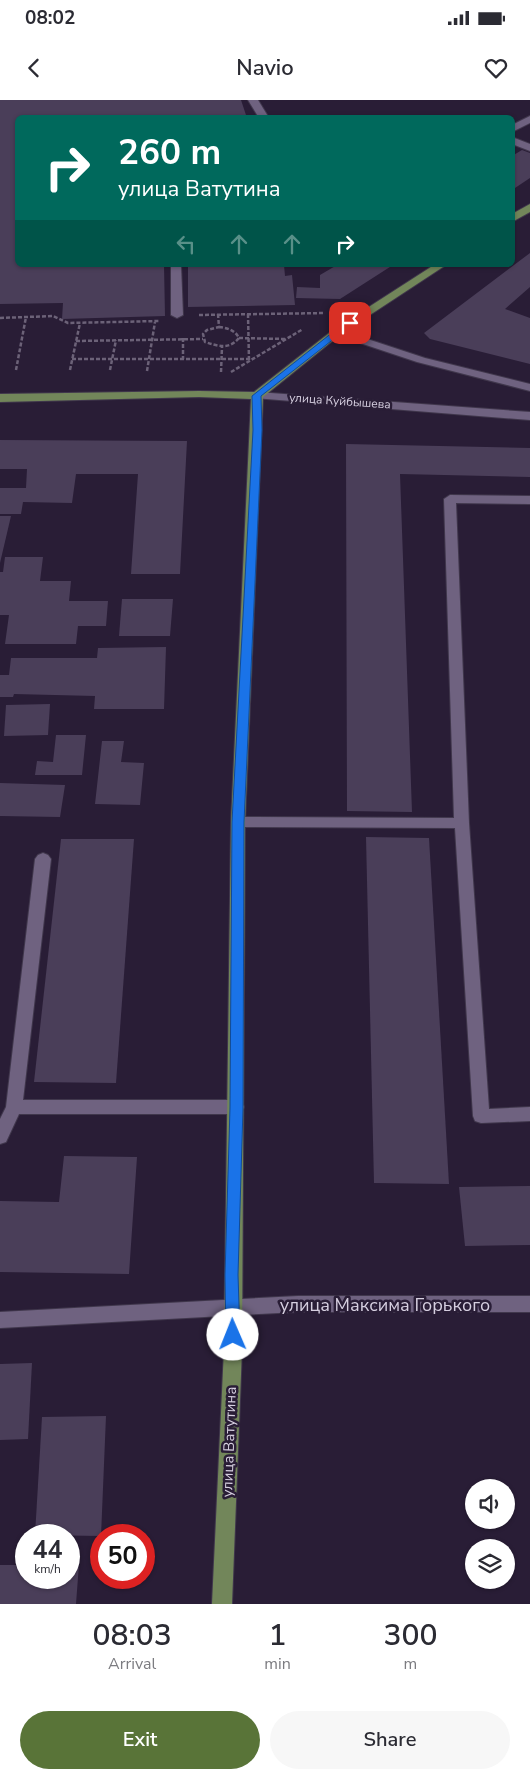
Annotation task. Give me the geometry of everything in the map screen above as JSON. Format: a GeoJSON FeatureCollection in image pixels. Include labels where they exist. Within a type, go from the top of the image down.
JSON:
{"type":"FeatureCollection","features":[{"type":"Feature","properties":{"kind":"main road"},"geometry":{"type":"LineString","coordinates":[[515,217],[529,209]]}},
{"type":"Feature","properties":{"kind":"main road"},"geometry":{"type":"LineString","coordinates":[[257,396],[337,332],[438,267]]}},
{"type":"Feature","properties":{"kind":"main road","name":"улица Куйбышева"},"geometry":{"type":"LineString","coordinates":[[0,398],[199,394],[257,396]]}},
{"type":"Feature","properties":{"kind":"main road","name":"улица Ватутина"},"geometry":{"type":"LineString","coordinates":[[222,1604],[233,1348],[232,1275],[236,1108],[238,822],[257,439],[257,396]]}},
{"type":"Feature","properties":{"kind":"street"},"geometry":{"type":"LineString","coordinates":[[253,100],[262,115]]}},
{"type":"Feature","properties":{"kind":"street"},"geometry":{"type":"LineString","coordinates":[[515,127],[530,119]]}},
{"type":"Feature","properties":{"kind":"street"},"geometry":{"type":"LineString","coordinates":[[515,141],[530,148]]}},
{"type":"Feature","properties":{"kind":"street"},"geometry":{"type":"LineString","coordinates":[[176,267],[180,315]]}},
{"type":"Feature","properties":{"kind":"street"},"geometry":{"type":"LineString","coordinates":[[337,332],[421,360],[530,388]]}},
{"type":"Feature","properties":{"kind":"street","name":"улица Куйбышева"},"geometry":{"type":"LineString","coordinates":[[257,396],[530,416]]}},
{"type":"Feature","properties":{"kind":"street"},"geometry":{"type":"LineString","coordinates":[[530,500],[450,499],[462,824],[481,1116],[530,1114]]}},
{"type":"Feature","properties":{"kind":"street"},"geometry":{"type":"LineString","coordinates":[[238,822],[462,824]]}},
{"type":"Feature","properties":{"kind":"street"},"geometry":{"type":"LineString","coordinates":[[0,1137],[14,1107],[43,859]]}},
{"type":"Feature","properties":{"kind":"street"},"geometry":{"type":"LineString","coordinates":[[14,1107],[236,1108]]}},
{"type":"Feature","properties":{"kind":"street","name":"улица Максима Горького"},"geometry":{"type":"LineString","coordinates":[[0,1320],[298,1304],[530,1304]]}},
{"type":"Feature","properties":{"kind":"path"},"geometry":{"type":"LineString","coordinates":[[0,318],[53,316],[68,323],[155,322],[180,315],[328,313],[320,318]]}},
{"type":"Feature","properties":{"kind":"path"},"geometry":{"type":"LineString","coordinates":[[218,314],[219,327]]}},
{"type":"Feature","properties":{"kind":"path"},"geometry":{"type":"LineString","coordinates":[[248,314],[249,361]]}},
{"type":"Feature","properties":{"kind":"path"},"geometry":{"type":"LineString","coordinates":[[180,315],[183,359]]}},
{"type":"Feature","properties":{"kind":"path"},"geometry":{"type":"LineString","coordinates":[[16,370],[26,317]]}},
{"type":"Feature","properties":{"kind":"path"},"geometry":{"type":"LineString","coordinates":[[147,371],[155,322]]}},
{"type":"Feature","properties":{"kind":"path"},"geometry":{"type":"LineString","coordinates":[[70,370],[80,323]]}},
{"type":"Feature","properties":{"kind":"path"},"geometry":{"type":"LineString","coordinates":[[203,338],[203,334],[207,330],[219,327],[234,330],[239,338]]}},
{"type":"Feature","properties":{"kind":"path"},"geometry":{"type":"LineString","coordinates":[[214,372],[234,372],[303,328]]}},
{"type":"Feature","properties":{"kind":"path"},"geometry":{"type":"LineString","coordinates":[[76,341],[203,338],[210,344],[222,347],[234,344],[239,338]]}},
{"type":"Feature","properties":{"kind":"path"},"geometry":{"type":"LineString","coordinates":[[239,338],[287,338]]}},
{"type":"Feature","properties":{"kind":"path"},"geometry":{"type":"LineString","coordinates":[[110,370],[116,340]]}},
{"type":"Feature","properties":{"kind":"path"},"geometry":{"type":"LineString","coordinates":[[222,347],[222,372]]}},
{"type":"Feature","properties":{"kind":"path"},"geometry":{"type":"LineString","coordinates":[[72,359],[222,359],[249,361]]}},
{"type":"Feature","properties":{"kind":"building"},"geometry":{"type":"Polygon","coordinates":[[[0,100],[241,100],[246,115],[15,115],[15,267],[164,267],[165,316],[62,319],[63,303],[0,304],[0,100]]]}},
{"type":"Feature","properties":{"kind":"building"},"geometry":{"type":"Polygon","coordinates":[[[522,150],[530,153],[530,178],[515,188],[515,154],[522,150]]]}},
{"type":"Feature","properties":{"kind":"building"},"geometry":{"type":"Polygon","coordinates":[[[530,253],[530,287],[505,309],[530,318],[530,364],[430,339],[424,333],[511,267],[515,267],[515,264],[530,253]]]}},
{"type":"Feature","properties":{"kind":"building"},"geometry":{"type":"Polygon","coordinates":[[[188,267],[284,267],[285,276],[292,275],[295,305],[188,307],[188,267]]]}},
{"type":"Feature","properties":{"kind":"building"},"geometry":{"type":"Polygon","coordinates":[[[334,267],[390,267],[340,299],[296,298],[297,287],[320,288],[320,275],[334,267]]]}},
{"type":"Feature","properties":{"kind":"building"},"geometry":{"type":"Polygon","coordinates":[[[0,440],[187,441],[180,574],[131,574],[138,474],[76,474],[72,503],[23,502],[21,514],[0,514],[0,488],[26,488],[27,469],[0,469],[0,440]]]}},
{"type":"Feature","properties":{"kind":"building"},"geometry":{"type":"Polygon","coordinates":[[[346,444],[530,448],[530,477],[400,474],[412,812],[347,811],[346,444]]]}},
{"type":"Feature","properties":{"kind":"building"},"geometry":{"type":"Polygon","coordinates":[[[0,516],[11,516],[0,563],[0,516]]]}},
{"type":"Feature","properties":{"kind":"building"},"geometry":{"type":"Polygon","coordinates":[[[5,557],[43,557],[40,581],[71,581],[69,601],[108,601],[106,626],[78,626],[76,644],[5,644],[9,615],[0,615],[0,572],[3,572],[5,557]]]}},
{"type":"Feature","properties":{"kind":"building"},"geometry":{"type":"Polygon","coordinates":[[[122,599],[173,599],[170,636],[119,636],[122,599]]]}},
{"type":"Feature","properties":{"kind":"building"},"geometry":{"type":"Polygon","coordinates":[[[166,647],[164,709],[94,709],[95,696],[14,694],[13,697],[0,697],[0,675],[9,675],[11,658],[97,658],[98,648],[166,647]]]}},
{"type":"Feature","properties":{"kind":"building"},"geometry":{"type":"Polygon","coordinates":[[[50,704],[48,735],[4,736],[6,705],[50,704]]]}},
{"type":"Feature","properties":{"kind":"building"},"geometry":{"type":"Polygon","coordinates":[[[56,735],[86,735],[82,775],[35,775],[37,761],[53,762],[56,735]]]}},
{"type":"Feature","properties":{"kind":"building"},"geometry":{"type":"Polygon","coordinates":[[[102,741],[124,741],[121,762],[144,763],[140,805],[95,804],[102,741]]]}},
{"type":"Feature","properties":{"kind":"building"},"geometry":{"type":"Polygon","coordinates":[[[0,783],[65,785],[60,817],[0,816],[0,783]]]}},
{"type":"Feature","properties":{"kind":"building"},"geometry":{"type":"Polygon","coordinates":[[[366,837],[429,838],[449,1184],[374,1183],[366,837]]]}},
{"type":"Feature","properties":{"kind":"building"},"geometry":{"type":"Polygon","coordinates":[[[61,839],[134,839],[116,1083],[34,1082],[61,839]]]}},
{"type":"Feature","properties":{"kind":"building"},"geometry":{"type":"Polygon","coordinates":[[[64,1156],[137,1157],[129,1274],[0,1272],[0,1201],[59,1202],[64,1156]]]}},
{"type":"Feature","properties":{"kind":"building"},"geometry":{"type":"Polygon","coordinates":[[[530,1186],[530,1245],[465,1246],[459,1187],[530,1186]]]}},
{"type":"Feature","properties":{"kind":"building"},"geometry":{"type":"Polygon","coordinates":[[[32,1363],[28,1439],[0,1440],[0,1364],[32,1363]]]}},
{"type":"Feature","properties":{"kind":"building"},"geometry":{"type":"Polygon","coordinates":[[[106,1416],[102,1524],[90,1524],[90,1536],[80,1536],[80,1524],[36,1524],[42,1417],[106,1416]]]}},
{"type":"Feature","properties":{"kind":"building"},"geometry":{"type":"Polygon","coordinates":[[[0,1565],[15,1565],[15,1589],[77,1589],[76,1604],[0,1604],[0,1565]]]}},
{"type":"Feature","properties":{"kind":"route"},"geometry":{"type":"LineString","coordinates":[[233,1335],[232,1275],[236,1108],[238,822],[257,430],[257,396],[350,323]]}}]}
